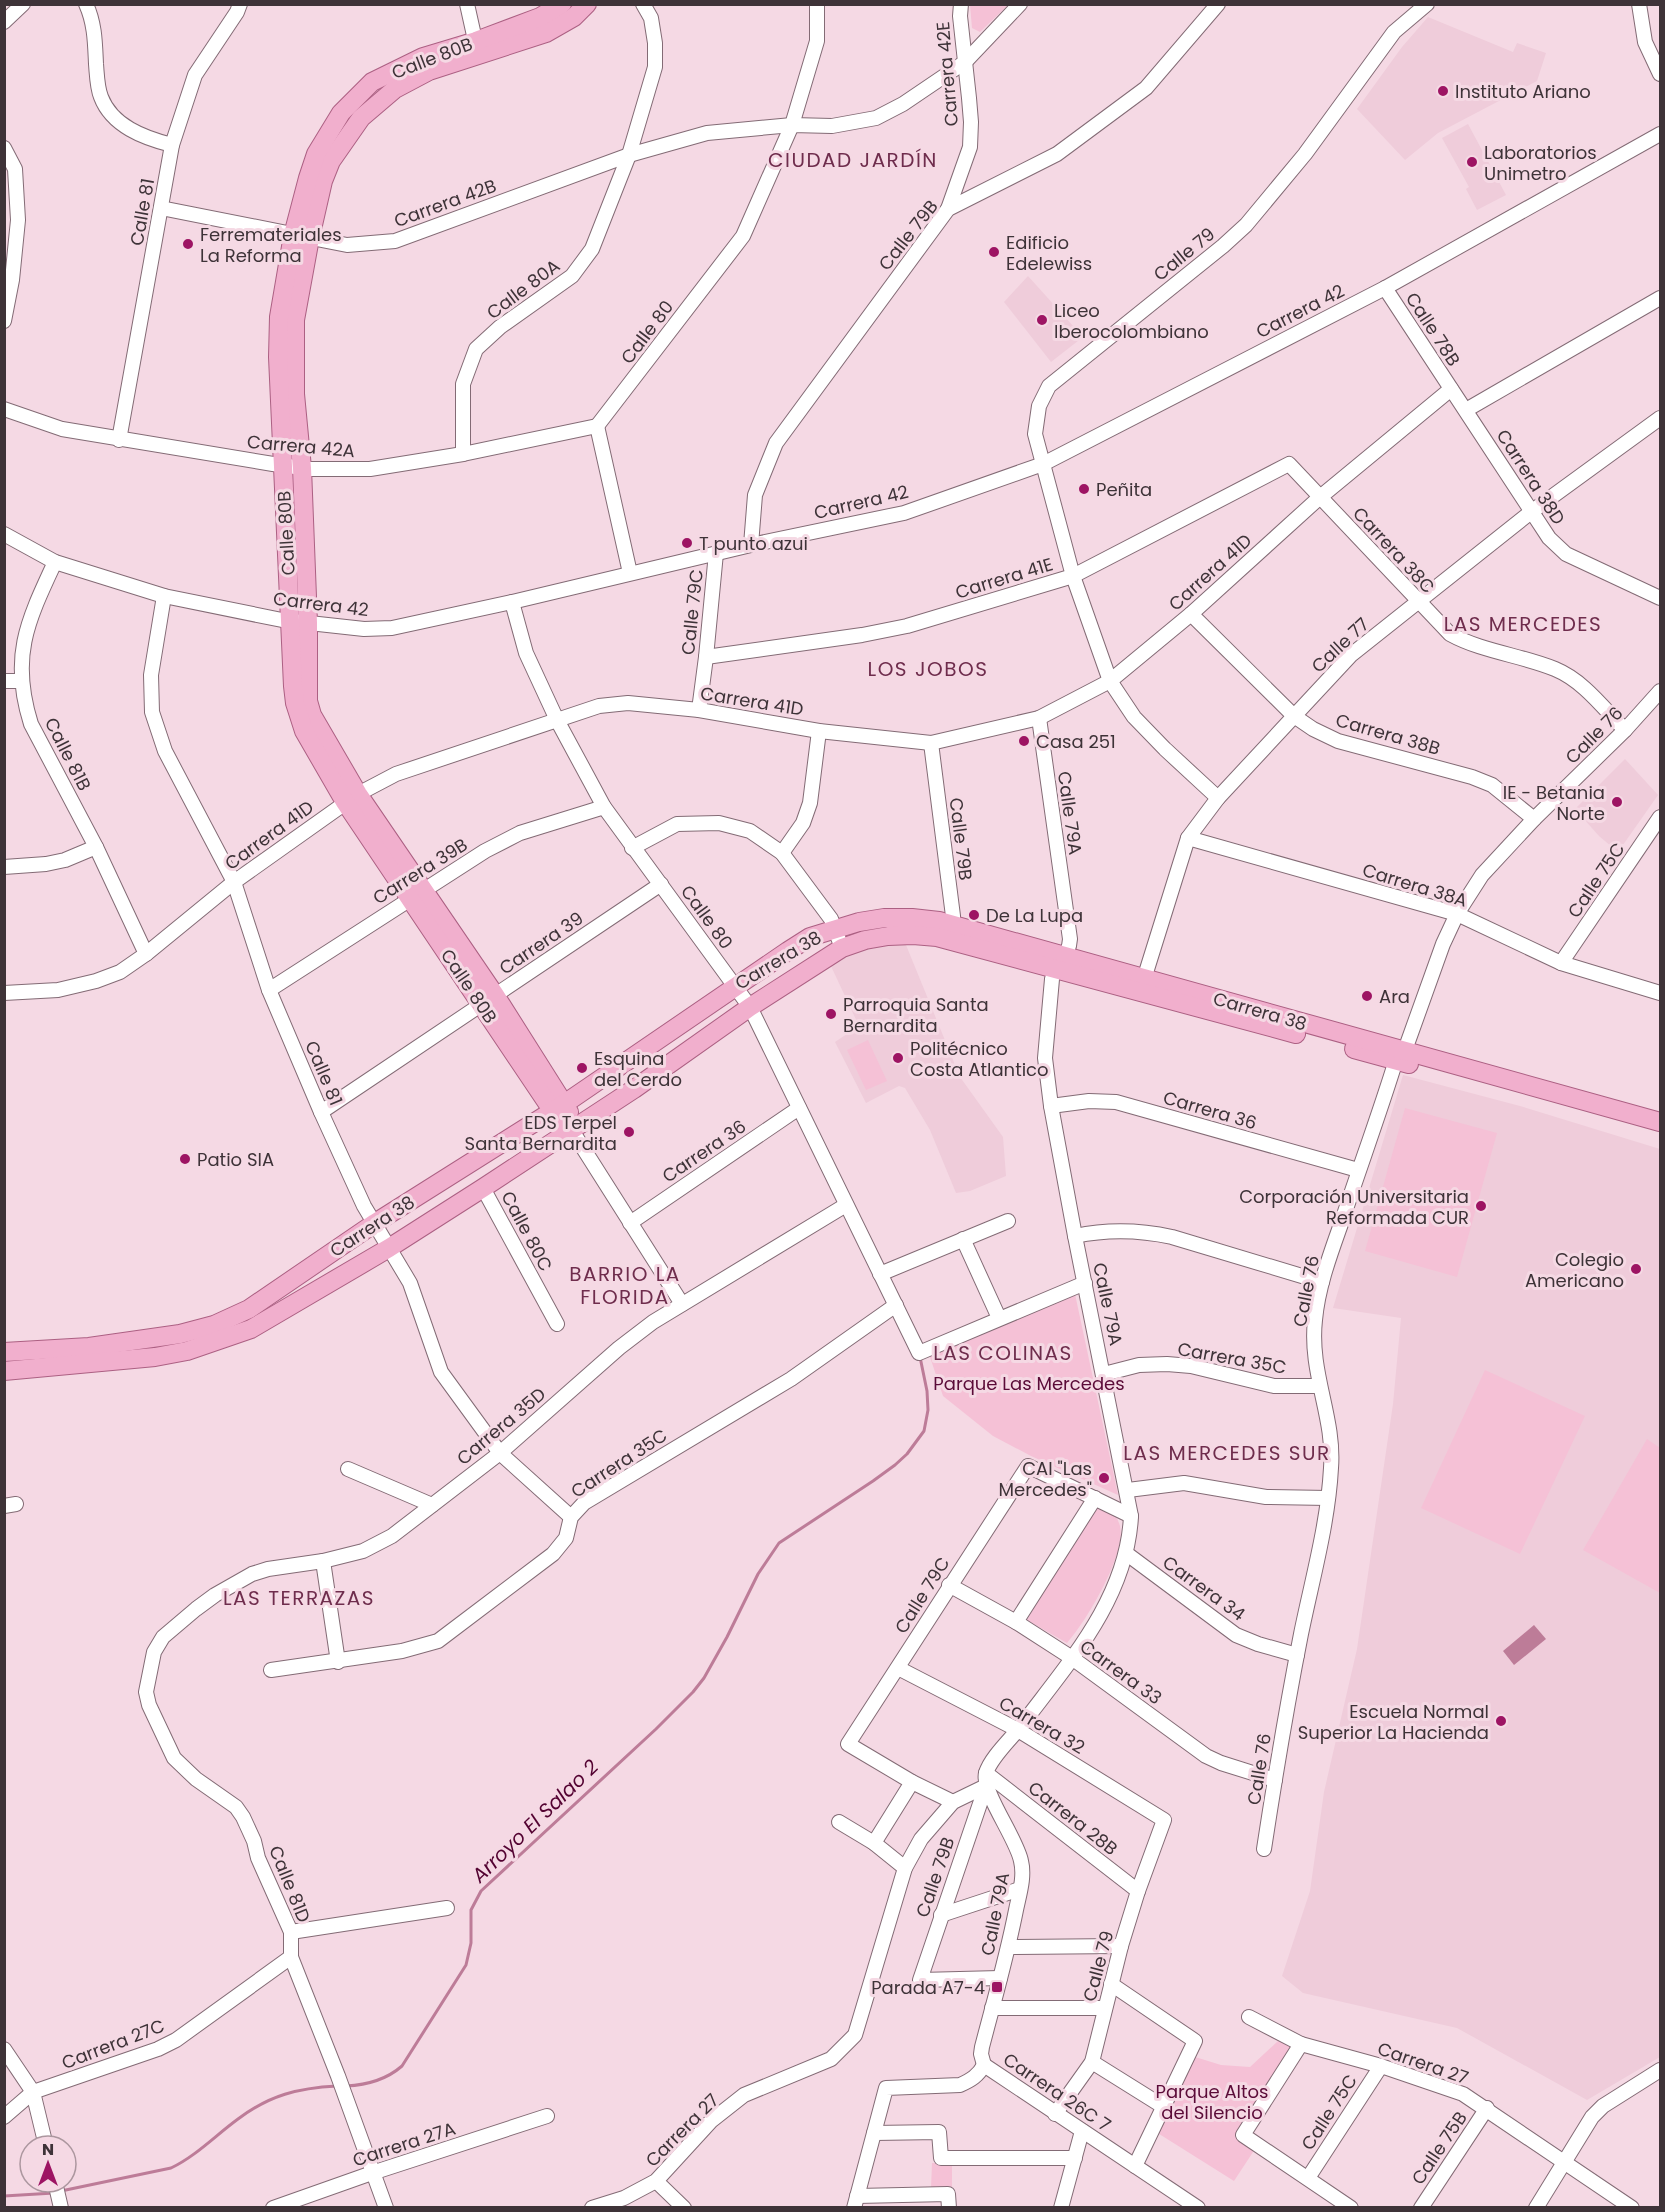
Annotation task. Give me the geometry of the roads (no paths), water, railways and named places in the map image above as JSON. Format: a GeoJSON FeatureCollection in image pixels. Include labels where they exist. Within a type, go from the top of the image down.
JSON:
{"type":"FeatureCollection","features":[{"type":"Feature","properties":{"kind":"main road","name":"Calle 80B"},"geometry":{"type":"LineString","coordinates":[[477,48],[562,4]]}},
{"type":"Feature","properties":{"kind":"main road","name":"Calle 80B"},"geometry":{"type":"LineString","coordinates":[[299,622],[283,466],[279,389],[279,317],[301,236],[316,154],[341,113],[372,82],[423,57],[546,33],[574,17],[586,4]]}},
{"type":"Feature","properties":{"kind":"main road","name":"Calle 80B"},"geometry":{"type":"LineString","coordinates":[[301,236],[295,320],[295,394],[302,468],[299,622],[293,686],[298,715],[304,731],[352,798],[559,1107],[557,1118],[571,1129]]}},
{"type":"Feature","properties":{"kind":"main road","name":"Carrera 38"},"geometry":{"type":"LineString","coordinates":[[4,1352],[89,1347],[180,1335],[214,1325],[249,1309],[375,1223],[559,1107],[734,986],[810,937],[835,928],[884,918],[912,918],[953,933],[1061,963],[1660,1122]]}},
{"type":"Feature","properties":{"kind":"main road","name":"Carrera 38"},"geometry":{"type":"LineString","coordinates":[[4,1371],[141,1360],[187,1352],[251,1329],[389,1248],[483,1188],[634,1089],[750,1007],[842,948],[865,940],[888,936],[953,933]]}},
{"type":"Feature","properties":{"kind":"main road","name":"Carrera 38"},"geometry":{"type":"LineString","coordinates":[[1061,963],[1144,979],[1660,1135]]}},
{"type":"Feature","properties":{"kind":"street"},"geometry":{"type":"LineString","coordinates":[[4,21],[23,4]]}},
{"type":"Feature","properties":{"kind":"street"},"geometry":{"type":"LineString","coordinates":[[86,4],[93,25],[99,86],[105,104],[123,124],[136,133],[172,145]]}},
{"type":"Feature","properties":{"kind":"street","name":"Calle 81"},"geometry":{"type":"LineString","coordinates":[[118,440],[172,145],[195,75],[240,4]]}},
{"type":"Feature","properties":{"kind":"street"},"geometry":{"type":"LineString","coordinates":[[467,4],[477,48]]}},
{"type":"Feature","properties":{"kind":"street","name":"Calle 80A"},"geometry":{"type":"LineString","coordinates":[[463,454],[463,384],[476,349],[500,327],[572,276],[592,249],[629,155],[655,67],[655,43],[651,18],[643,4]]}},
{"type":"Feature","properties":{"kind":"street","name":"Calle 80"},"geometry":{"type":"LineString","coordinates":[[597,426],[743,236],[792,125],[817,40],[818,4]]}},
{"type":"Feature","properties":{"kind":"street","name":"Carrera 42E"},"geometry":{"type":"LineString","coordinates":[[948,209],[970,147],[971,122],[960,4]]}},
{"type":"Feature","properties":{"kind":"street"},"geometry":{"type":"LineString","coordinates":[[629,155],[707,133],[792,125],[832,126],[876,117],[903,104],[965,62],[1020,4]]}},
{"type":"Feature","properties":{"kind":"street","name":"Calle 79B"},"geometry":{"type":"LineString","coordinates":[[751,545],[755,495],[776,443],[948,209],[1057,153],[1146,88],[1218,4]]}},
{"type":"Feature","properties":{"kind":"street","name":"Calle 79"},"geometry":{"type":"LineString","coordinates":[[1110,681],[1073,576],[1042,464],[1035,434],[1039,406],[1049,386],[1246,225],[1305,154],[1394,32],[1427,4]]}},
{"type":"Feature","properties":{"kind":"street"},"geometry":{"type":"LineString","coordinates":[[1639,4],[1645,42],[1660,74]]}},
{"type":"Feature","properties":{"kind":"street","name":"Carrera 42"},"geometry":{"type":"LineString","coordinates":[[4,534],[55,562],[164,596],[299,622],[364,629],[393,628],[751,545],[904,513],[1042,464],[1385,288],[1660,134]]}},
{"type":"Feature","properties":{"kind":"street"},"geometry":{"type":"LineString","coordinates":[[4,148],[15,169],[18,219],[12,280],[4,321]]}},
{"type":"Feature","properties":{"kind":"street","name":"Carrera 42B"},"geometry":{"type":"LineString","coordinates":[[161,208],[347,244],[395,241],[629,155]]}},
{"type":"Feature","properties":{"kind":"street","name":"Calle 78B"},"geometry":{"type":"LineString","coordinates":[[1385,288],[1451,389]]}},
{"type":"Feature","properties":{"kind":"street"},"geometry":{"type":"LineString","coordinates":[[1466,410],[1660,298]]}},
{"type":"Feature","properties":{"kind":"street","name":"Carrera 38D"},"geometry":{"type":"LineString","coordinates":[[1451,389],[1549,538],[1566,554],[1660,598]]}},
{"type":"Feature","properties":{"kind":"street","name":"Carrera 41D"},"geometry":{"type":"LineString","coordinates":[[4,993],[58,990],[96,981],[120,972],[146,954],[234,882],[352,798],[396,774],[599,706],[628,703],[699,710],[819,731],[931,743],[1039,718],[1110,681],[1191,614],[1319,498],[1451,389]]}},
{"type":"Feature","properties":{"kind":"street","name":"Carrera 42A"},"geometry":{"type":"LineString","coordinates":[[4,409],[62,429],[118,440],[302,468],[370,469],[463,454],[597,426]]}},
{"type":"Feature","properties":{"kind":"street","name":"Calle 77"},"geometry":{"type":"LineString","coordinates":[[1144,979],[1188,838],[1218,798],[1351,655],[1531,512],[1660,418]]}},
{"type":"Feature","properties":{"kind":"street"},"geometry":{"type":"LineString","coordinates":[[597,426],[630,573]]}},
{"type":"Feature","properties":{"kind":"street","name":"Carrera 38C"},"geometry":{"type":"LineString","coordinates":[[1288,464],[1450,634],[1468,644],[1556,669],[1583,687],[1625,730]]}},
{"type":"Feature","properties":{"kind":"street","name":"Carrera 41E"},"geometry":{"type":"LineString","coordinates":[[706,657],[862,635],[907,626],[1073,576],[1288,464]]}},
{"type":"Feature","properties":{"kind":"street","name":"Calle 79C"},"geometry":{"type":"LineString","coordinates":[[699,710],[716,553]]}},
{"type":"Feature","properties":{"kind":"street","name":"Calle 81B"},"geometry":{"type":"LineString","coordinates":[[55,562],[26,627],[22,655],[24,701],[31,723],[96,847],[146,954]]}},
{"type":"Feature","properties":{"kind":"street","name":"Calle 81"},"geometry":{"type":"LineString","coordinates":[[164,596],[151,675],[152,712],[165,751],[234,882],[269,990],[321,1112],[364,1206],[410,1283],[441,1372],[500,1453],[571,1517]]}},
{"type":"Feature","properties":{"kind":"street","name":"Calle 80"},"geometry":{"type":"LineString","coordinates":[[512,602],[526,653],[557,720],[604,807],[750,1007],[919,1353],[999,1318]]}},
{"type":"Feature","properties":{"kind":"street","name":"Carrera 38B"},"geometry":{"type":"LineString","coordinates":[[1191,614],[1294,716],[1313,729],[1338,741],[1472,777],[1492,785],[1534,819]]}},
{"type":"Feature","properties":{"kind":"street"},"geometry":{"type":"LineString","coordinates":[[4,681],[22,681]]}},
{"type":"Feature","properties":{"kind":"street"},"geometry":{"type":"LineString","coordinates":[[1110,681],[1134,717],[1218,798]]}},
{"type":"Feature","properties":{"kind":"street","name":"Calle 76"},"geometry":{"type":"LineString","coordinates":[[1264,1849],[1297,1655],[1328,1498],[1331,1466],[1330,1429],[1318,1386],[1314,1322],[1322,1282],[1358,1170],[1433,966],[1457,914],[1482,875],[1534,819],[1659,696]]}},
{"type":"Feature","properties":{"kind":"street","name":"Calle 79A"},"geometry":{"type":"LineString","coordinates":[[984,2065],[981,2047],[1009,1947],[1020,1889],[1022,1861],[986,1779],[1002,1749],[1072,1658],[1101,1614],[1117,1583],[1127,1554],[1131,1516],[1128,1491],[1075,1236],[1051,1106],[1045,1058],[1052,979],[1070,948],[1070,939],[1039,718]]}},
{"type":"Feature","properties":{"kind":"street"},"geometry":{"type":"LineString","coordinates":[[782,853],[804,823],[810,803],[819,731]]}},
{"type":"Feature","properties":{"kind":"street","name":"Calle 79B"},"geometry":{"type":"LineString","coordinates":[[931,743],[953,933]]}},
{"type":"Feature","properties":{"kind":"street","name":"Carrera 39B"},"geometry":{"type":"LineString","coordinates":[[269,990],[485,851],[520,833],[604,807]]}},
{"type":"Feature","properties":{"kind":"street","name":"Calle 75C"},"geometry":{"type":"LineString","coordinates":[[1561,963],[1660,817]]}},
{"type":"Feature","properties":{"kind":"street"},"geometry":{"type":"LineString","coordinates":[[632,848],[677,824],[719,823],[750,831],[782,853],[831,919],[842,948]]}},
{"type":"Feature","properties":{"kind":"street","name":"Carrera 38A"},"geometry":{"type":"LineString","coordinates":[[1188,838],[1457,914],[1561,963],[1660,993]]}},
{"type":"Feature","properties":{"kind":"street"},"geometry":{"type":"LineString","coordinates":[[4,867],[46,864],[65,860],[96,847]]}},
{"type":"Feature","properties":{"kind":"street","name":"Carrera 39"},"geometry":{"type":"LineString","coordinates":[[321,1112],[661,884]]}},
{"type":"Feature","properties":{"kind":"street","name":"Carrera 36"},"geometry":{"type":"LineString","coordinates":[[1051,1106],[1089,1101],[1116,1102],[1358,1170]]}},
{"type":"Feature","properties":{"kind":"street","name":"Carrera 36"},"geometry":{"type":"LineString","coordinates":[[630,1224],[799,1108]]}},
{"type":"Feature","properties":{"kind":"street","name":"Calle 80B"},"geometry":{"type":"LineString","coordinates":[[571,1129],[682,1304]]}},
{"type":"Feature","properties":{"kind":"street","name":"Calle 80C"},"geometry":{"type":"LineString","coordinates":[[483,1188],[557,1324]]}},
{"type":"Feature","properties":{"kind":"street","name":"Carrera 35D"},"geometry":{"type":"LineString","coordinates":[[163,1637],[215,1596],[252,1574],[363,1551],[392,1536],[500,1453],[619,1348],[653,1322],[846,1206]]}},
{"type":"Feature","properties":{"kind":"street"},"geometry":{"type":"LineString","coordinates":[[880,1274],[1008,1221]]}},
{"type":"Feature","properties":{"kind":"street"},"geometry":{"type":"LineString","coordinates":[[1075,1236],[1107,1232],[1148,1232],[1172,1237],[1322,1282]]}},
{"type":"Feature","properties":{"kind":"street"},"geometry":{"type":"LineString","coordinates":[[963,1239],[999,1318],[1085,1283]]}},
{"type":"Feature","properties":{"kind":"street","name":"Carrera 35C"},"geometry":{"type":"LineString","coordinates":[[271,1670],[402,1651],[438,1641],[554,1554],[566,1538],[571,1517],[585,1503],[791,1379],[896,1305]]}},
{"type":"Feature","properties":{"kind":"street","name":"Carrera 35C"},"geometry":{"type":"LineString","coordinates":[[1104,1374],[1140,1365],[1167,1364],[1191,1366],[1274,1386],[1302,1388],[1318,1386]]}},
{"type":"Feature","properties":{"kind":"street","name":"Calle 79C"},"geometry":{"type":"LineString","coordinates":[[912,1782],[848,1744],[949,1585],[1028,1466],[1095,1498]]}},
{"type":"Feature","properties":{"kind":"street"},"geometry":{"type":"LineString","coordinates":[[348,1470],[432,1505]]}},
{"type":"Feature","properties":{"kind":"street"},"geometry":{"type":"LineString","coordinates":[[1128,1491],[1184,1484],[1266,1497],[1328,1498]]}},
{"type":"Feature","properties":{"kind":"street"},"geometry":{"type":"LineString","coordinates":[[1016,1622],[1095,1498],[1131,1516]]}},
{"type":"Feature","properties":{"kind":"street","name":"Carrera 34"},"geometry":{"type":"LineString","coordinates":[[1127,1554],[1236,1635],[1297,1655]]}},
{"type":"Feature","properties":{"kind":"street"},"geometry":{"type":"LineString","coordinates":[[323,1561],[338,1662]]}},
{"type":"Feature","properties":{"kind":"street","name":"Carrera 33"},"geometry":{"type":"LineString","coordinates":[[949,1585],[1016,1622],[1072,1658],[1206,1756],[1275,1780]]}},
{"type":"Feature","properties":{"kind":"street","name":"Calle 81D"},"geometry":{"type":"LineString","coordinates":[[163,1637],[154,1652],[149,1671],[146,1692],[149,1706],[174,1758],[196,1779],[236,1807],[243,1817],[291,1932],[291,1957],[341,2084],[386,2208]]}},
{"type":"Feature","properties":{"kind":"street","name":"Carrera 32"},"geometry":{"type":"LineString","coordinates":[[898,1668],[1018,1730],[1164,1820]]}},
{"type":"Feature","properties":{"kind":"street"},"geometry":{"type":"LineString","coordinates":[[839,1822],[874,1843],[905,1868],[921,1839],[953,1802],[986,1779]]}},
{"type":"Feature","properties":{"kind":"street","name":"Calle 79B"},"geometry":{"type":"LineString","coordinates":[[986,1779],[921,1980],[1000,1978]]}},
{"type":"Feature","properties":{"kind":"street","name":"Carrera 28B"},"geometry":{"type":"LineString","coordinates":[[986,1779],[1138,1891]]}},
{"type":"Feature","properties":{"kind":"street"},"geometry":{"type":"LineString","coordinates":[[874,1843],[912,1782],[953,1802]]}},
{"type":"Feature","properties":{"kind":"street","name":"Calle 79"},"geometry":{"type":"LineString","coordinates":[[1055,2114],[1092,2062],[1121,1946],[1164,1820]]}},
{"type":"Feature","properties":{"kind":"street","name":"Carrera 27"},"geometry":{"type":"LineString","coordinates":[[592,2208],[622,2203],[656,2181],[711,2121],[744,2095],[831,2059],[855,2035],[905,1868]]}},
{"type":"Feature","properties":{"kind":"street"},"geometry":{"type":"LineString","coordinates":[[941,1915],[1020,1889]]}},
{"type":"Feature","properties":{"kind":"street"},"geometry":{"type":"LineString","coordinates":[[291,1932],[447,1908]]}},
{"type":"Feature","properties":{"kind":"street"},"geometry":{"type":"LineString","coordinates":[[1009,1947],[1121,1946]]}},
{"type":"Feature","properties":{"kind":"street","name":"Carrera 27C"},"geometry":{"type":"LineString","coordinates":[[4,2117],[33,2092],[158,2049],[176,2040],[291,1957]]}},
{"type":"Feature","properties":{"kind":"street"},"geometry":{"type":"LineString","coordinates":[[1111,1984],[1195,2042],[1135,2166]]}},
{"type":"Feature","properties":{"kind":"street"},"geometry":{"type":"LineString","coordinates":[[992,2008],[1104,2008]]}},
{"type":"Feature","properties":{"kind":"street","name":"Carrera 27"},"geometry":{"type":"LineString","coordinates":[[1249,2017],[1301,2044],[1381,2066],[1463,2094],[1487,2108],[1632,2208]]}},
{"type":"Feature","properties":{"kind":"street"},"geometry":{"type":"LineString","coordinates":[[1301,2044],[1243,2135],[1351,2208]]}},
{"type":"Feature","properties":{"kind":"street"},"geometry":{"type":"LineString","coordinates":[[4,2049],[33,2092],[43,2134]]}},
{"type":"Feature","properties":{"kind":"street"},"geometry":{"type":"LineString","coordinates":[[1092,2062],[1164,2107]]}},
{"type":"Feature","properties":{"kind":"street","name":"Carrera 26C 7"},"geometry":{"type":"LineString","coordinates":[[874,2133],[886,2088],[960,2085],[979,2074],[984,2065],[1198,2208]]}},
{"type":"Feature","properties":{"kind":"street","name":"Calle 75C"},"geometry":{"type":"LineString","coordinates":[[1308,2178],[1381,2066]]}},
{"type":"Feature","properties":{"kind":"street"},"geometry":{"type":"LineString","coordinates":[[1536,2208],[1592,2117],[1603,2106],[1660,2070]]}},
{"type":"Feature","properties":{"kind":"street","name":"Calle 75B"},"geometry":{"type":"LineString","coordinates":[[1421,2208],[1487,2108]]}},
{"type":"Feature","properties":{"kind":"street","name":"Carrera 27A"},"geometry":{"type":"LineString","coordinates":[[273,2208],[547,2116]]}},
{"type":"Feature","properties":{"kind":"street"},"geometry":{"type":"LineString","coordinates":[[1061,2208],[1082,2131]]}},
{"type":"Feature","properties":{"kind":"street"},"geometry":{"type":"LineString","coordinates":[[948,2201],[855,2202],[874,2133],[939,2132],[941,2158],[1075,2158]]}},
{"type":"Feature","properties":{"kind":"street"},"geometry":{"type":"LineString","coordinates":[[656,2181],[684,2208]]}},
{"type":"Feature","properties":{"kind":"waterway","name":"Arroyo El Salao 2"},"geometry":{"type":"LineString","coordinates":[[346,2086],[376,2081],[402,2066],[466,1965],[471,1943],[471,1910],[481,1891],[693,1692],[704,1678],[727,1637],[758,1574],[779,1543],[873,1481],[907,1454],[924,1431],[928,1410],[927,1391],[920,1357]]}},
{"type":"Feature","properties":{"kind":"waterway","name":"Arroyo El Salao 2"},"geometry":{"type":"LineString","coordinates":[[78,2187],[171,2168],[189,2158],[238,2119],[261,2104],[297,2091],[337,2086]]}},
{"type":"Feature","properties":{"kind":"waterway","name":"Arroyo El Salao 2"},"geometry":{"type":"LineString","coordinates":[[4,2196],[37,2194]]}},
{"type":"Feature","properties":{"kind":"place","name":"Instituto Ariano"},"geometry":{"type":"Point","coordinates":[1443,91]}},
{"type":"Feature","properties":{"kind":"place","name":"Laboratorios Unimetro"},"geometry":{"type":"Point","coordinates":[1472,162]}},
{"type":"Feature","properties":{"kind":"place","name":"Ferremateriales La Reforma"},"geometry":{"type":"Point","coordinates":[188,244]}},
{"type":"Feature","properties":{"kind":"place","name":"Edificio Edelewiss"},"geometry":{"type":"Point","coordinates":[994,252]}},
{"type":"Feature","properties":{"kind":"place","name":"Liceo Iberocolombiano"},"geometry":{"type":"Point","coordinates":[1042,320]}},
{"type":"Feature","properties":{"kind":"place","name":"Peñita"},"geometry":{"type":"Point","coordinates":[1084,489]}},
{"type":"Feature","properties":{"kind":"place","name":"T punto azui"},"geometry":{"type":"Point","coordinates":[687,543]}},
{"type":"Feature","properties":{"kind":"place","name":"Casa 251"},"geometry":{"type":"Point","coordinates":[1024,741]}},
{"type":"Feature","properties":{"kind":"place","name":"IE - Betania Norte"},"geometry":{"type":"Point","coordinates":[1617,802]}},
{"type":"Feature","properties":{"kind":"place","name":"De La Lupa"},"geometry":{"type":"Point","coordinates":[974,915]}},
{"type":"Feature","properties":{"kind":"place","name":"Ara"},"geometry":{"type":"Point","coordinates":[1367,996]}},
{"type":"Feature","properties":{"kind":"place","name":"Parroquia Santa Bernardita"},"geometry":{"type":"Point","coordinates":[831,1014]}},
{"type":"Feature","properties":{"kind":"place","name":"Politécnico Costa Atlantico"},"geometry":{"type":"Point","coordinates":[898,1058]}},
{"type":"Feature","properties":{"kind":"place","name":"Esquina del Cerdo"},"geometry":{"type":"Point","coordinates":[582,1068]}},
{"type":"Feature","properties":{"kind":"place","name":"EDS Terpel Santa Bernardita"},"geometry":{"type":"Point","coordinates":[629,1132]}},
{"type":"Feature","properties":{"kind":"place","name":"Patio SIA"},"geometry":{"type":"Point","coordinates":[185,1159]}},
{"type":"Feature","properties":{"kind":"place","name":"Corporación Universitaria Reformada CUR"},"geometry":{"type":"Point","coordinates":[1481,1206]}},
{"type":"Feature","properties":{"kind":"place","name":"Colegio Americano"},"geometry":{"type":"Point","coordinates":[1636,1269]}},
{"type":"Feature","properties":{"kind":"place","name":"CAI \"Las Mercedes\""},"geometry":{"type":"Point","coordinates":[1104,1478]}},
{"type":"Feature","properties":{"kind":"place","name":"Escuela Normal Superior La Hacienda"},"geometry":{"type":"Point","coordinates":[1501,1721]}},
{"type":"Feature","properties":{"kind":"place","name":"Parada A7-4"},"geometry":{"type":"Point","coordinates":[997,1987]}},
{"type":"Feature","properties":{"kind":"district","name":"CIUDAD JARDÍN"},"geometry":{"type":"Point","coordinates":[853,160]}},
{"type":"Feature","properties":{"kind":"district","name":"LAS MERCEDES"},"geometry":{"type":"Point","coordinates":[1523,624]}},
{"type":"Feature","properties":{"kind":"district","name":"LOS JOBOS"},"geometry":{"type":"Point","coordinates":[928,669]}},
{"type":"Feature","properties":{"kind":"district","name":"BARRIO LA FLORIDA"},"geometry":{"type":"Point","coordinates":[625,1286]}},
{"type":"Feature","properties":{"kind":"district","name":"LAS COLINAS"},"geometry":{"type":"Point","coordinates":[1003,1353]}},
{"type":"Feature","properties":{"kind":"district","name":"LAS MERCEDES SUR"},"geometry":{"type":"Point","coordinates":[1227,1453]}},
{"type":"Feature","properties":{"kind":"district","name":"LAS TERRAZAS"},"geometry":{"type":"Point","coordinates":[299,1598]}},
{"type":"Feature","properties":{"kind":"park label","name":"Parque Las Mercedes"},"geometry":{"type":"Point","coordinates":[1029,1383]}},
{"type":"Feature","properties":{"kind":"park label","name":"Parque Altos del Silencio"},"geometry":{"type":"Point","coordinates":[1212,2101]}}]}
